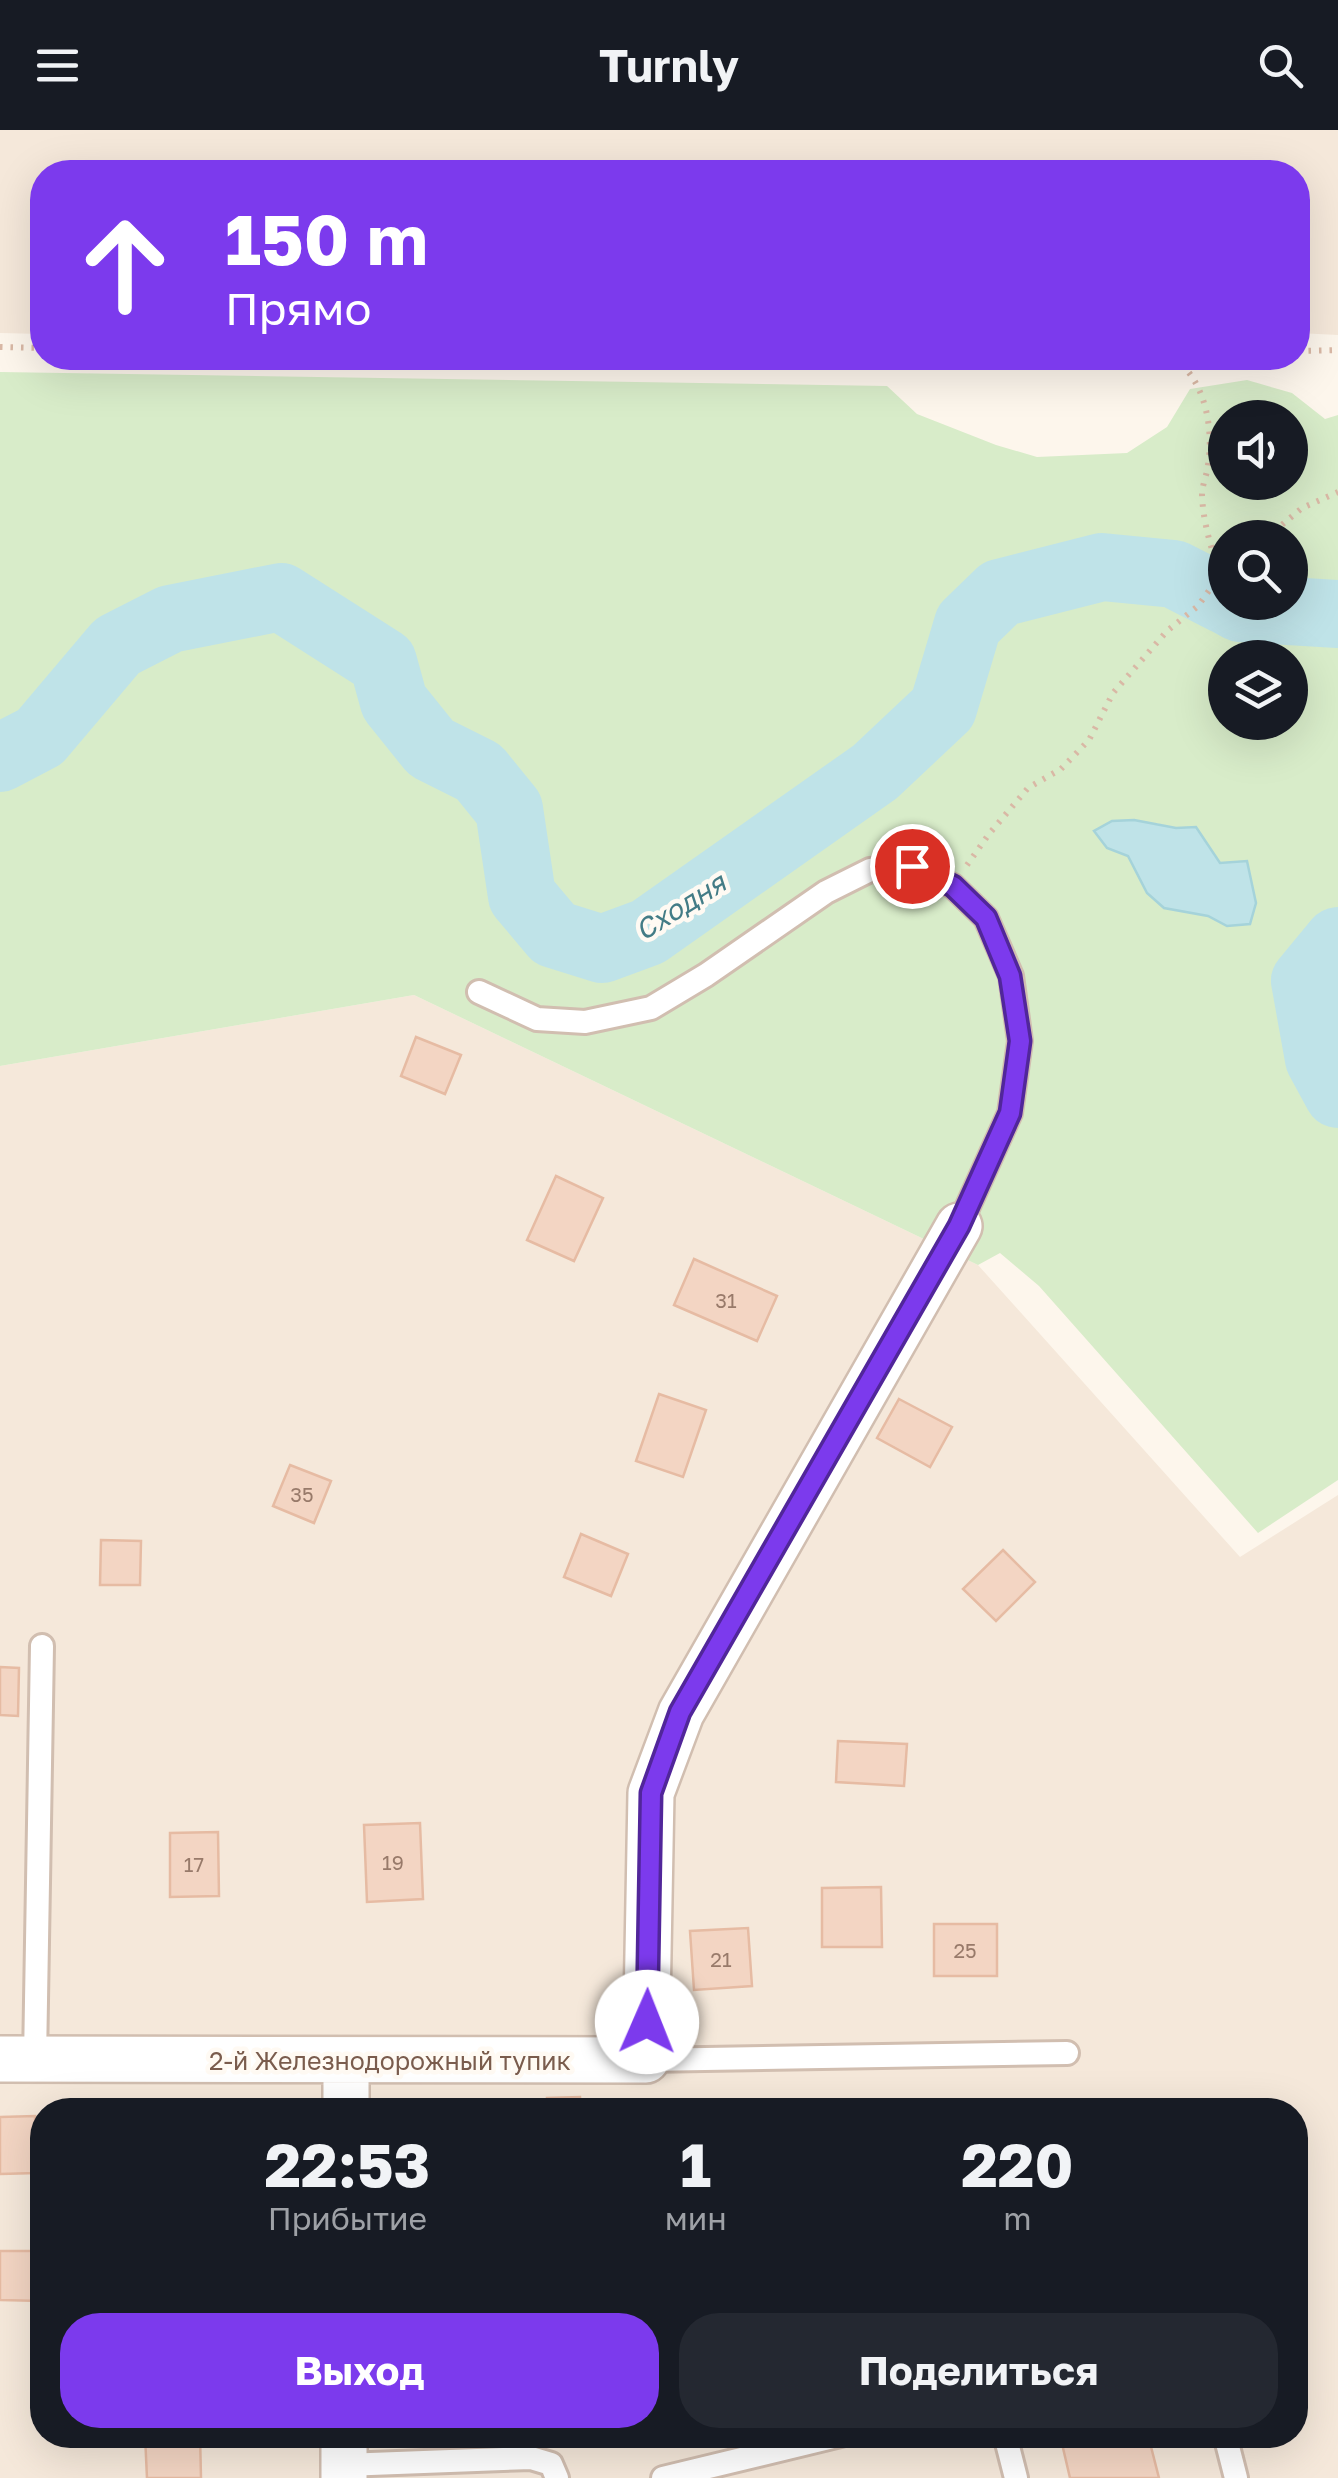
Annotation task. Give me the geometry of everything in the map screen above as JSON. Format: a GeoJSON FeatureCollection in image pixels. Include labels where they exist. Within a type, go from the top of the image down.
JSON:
{"type":"FeatureCollection","features":[{"type":"Feature","properties":{"kind":"street"},"geometry":{"type":"LineString","coordinates":[[646,2060],[651,1793],[680,1712],[959,1226]]}},
{"type":"Feature","properties":{"kind":"street","name":"2-й Железнодорожный тупик"},"geometry":{"type":"LineString","coordinates":[[18,2060],[646,2060]]}},
{"type":"Feature","properties":{"kind":"street"},"geometry":{"type":"LineString","coordinates":[[346,2060],[346,2098]]}},
{"type":"Feature","properties":{"kind":"lane"},"geometry":{"type":"LineString","coordinates":[[479,992],[536,1019],[585,1022],[651,1008],[719,967],[826,892],[870,870],[912,866],[953,886],[986,918],[1010,976],[1020,1041],[1010,1113],[959,1226]]}},
{"type":"Feature","properties":{"kind":"lane"},"geometry":{"type":"LineString","coordinates":[[18,2060],[42,1646]]}},
{"type":"Feature","properties":{"kind":"lane"},"geometry":{"type":"LineString","coordinates":[[646,2060],[1067,2053]]}},
{"type":"Feature","properties":{"kind":"lane"},"geometry":{"type":"LineString","coordinates":[[664,2478],[787,2448]]}},
{"type":"Feature","properties":{"kind":"lane"},"geometry":{"type":"LineString","coordinates":[[1008,2448],[1016,2478]]}},
{"type":"Feature","properties":{"kind":"lane"},"geometry":{"type":"LineString","coordinates":[[1228,2448],[1236,2478]]}},
{"type":"Feature","properties":{"kind":"lane"},"geometry":{"type":"LineString","coordinates":[[344,2459],[531,2458],[552,2464],[557,2478]]}},
{"type":"Feature","properties":{"kind":"path"},"geometry":{"type":"LineString","coordinates":[[0,347],[30,348]]}},
{"type":"Feature","properties":{"kind":"path"},"geometry":{"type":"LineString","coordinates":[[1310,351],[1338,350]]}},
{"type":"Feature","properties":{"kind":"path"},"geometry":{"type":"LineString","coordinates":[[1186,370],[1202,392],[1208,428],[1209,463],[1202,490],[1208,534]]}},
{"type":"Feature","properties":{"kind":"path"},"geometry":{"type":"LineString","coordinates":[[1288,520],[1302,508],[1338,492]]}},
{"type":"Feature","properties":{"kind":"path"},"geometry":{"type":"LineString","coordinates":[[953,886],[989,834],[1028,788],[1062,769],[1088,740],[1113,693],[1140,659],[1198,606],[1208,591]]}},
{"type":"Feature","properties":{"kind":"shaded area"},"geometry":{"type":"Polygon","coordinates":[[[0,130],[1338,130],[1338,335],[1310,334],[1310,160],[30,160],[30,334],[0,333],[0,130]]]}},
{"type":"Feature","properties":{"kind":"shaded area"},"geometry":{"type":"Polygon","coordinates":[[[414,995],[978,1265],[1240,1557],[1338,1495],[1338,2478],[0,2478],[0,1066],[414,995]]]}},
{"type":"Feature","properties":{"kind":"green space"},"geometry":{"type":"Polygon","coordinates":[[[0,372],[887,386],[917,414],[1037,457],[1127,453],[1167,427],[1190,389],[1247,380],[1292,393],[1301,400],[1208,400],[1208,500],[1308,500],[1308,406],[1325,419],[1338,415],[1338,1480],[1258,1533],[1039,1286],[1000,1253],[978,1265],[414,995],[0,1066],[0,372]],[[1155,823],[1128,855],[1147,893],[1164,908],[1208,916],[1228,926],[1256,903],[1247,862],[1220,863],[1196,827],[1155,823]]]}},
{"type":"Feature","properties":{"kind":"water"},"geometry":{"type":"Polygon","coordinates":[[[1134,820],[1176,828],[1196,827],[1220,863],[1247,861],[1256,903],[1250,924],[1227,926],[1208,916],[1164,908],[1147,893],[1128,856],[1107,848],[1094,831],[1112,821],[1134,820]]]}},
{"type":"Feature","properties":{"kind":"building"},"geometry":{"type":"Polygon","coordinates":[[[416,1037],[461,1055],[445,1094],[401,1076],[416,1037]]]}},
{"type":"Feature","properties":{"kind":"building"},"geometry":{"type":"Polygon","coordinates":[[[556,1176],[603,1198],[574,1261],[527,1240],[556,1176]]]}},
{"type":"Feature","properties":{"kind":"building"},"geometry":{"type":"Polygon","coordinates":[[[694,1259],[777,1296],[757,1341],[674,1305],[694,1259]]]}},
{"type":"Feature","properties":{"kind":"building"},"geometry":{"type":"Polygon","coordinates":[[[659,1394],[706,1410],[683,1477],[636,1461],[659,1394]]]}},
{"type":"Feature","properties":{"kind":"building"},"geometry":{"type":"Polygon","coordinates":[[[899,1399],[952,1427],[930,1467],[877,1438],[899,1399]]]}},
{"type":"Feature","properties":{"kind":"building"},"geometry":{"type":"Polygon","coordinates":[[[290,1465],[331,1481],[314,1523],[273,1506],[290,1465]]]}},
{"type":"Feature","properties":{"kind":"building"},"geometry":{"type":"Polygon","coordinates":[[[581,1534],[628,1554],[611,1596],[564,1577],[581,1534]]]}},
{"type":"Feature","properties":{"kind":"building"},"geometry":{"type":"Polygon","coordinates":[[[101,1540],[141,1541],[140,1585],[100,1585],[101,1540]]]}},
{"type":"Feature","properties":{"kind":"building"},"geometry":{"type":"Polygon","coordinates":[[[1003,1550],[1035,1582],[996,1621],[963,1589],[1003,1550]]]}},
{"type":"Feature","properties":{"kind":"building"},"geometry":{"type":"Polygon","coordinates":[[[0,1667],[19,1668],[18,1716],[0,1715],[0,1667]]]}},
{"type":"Feature","properties":{"kind":"building"},"geometry":{"type":"Polygon","coordinates":[[[838,1741],[907,1744],[904,1786],[836,1782],[838,1741]]]}},
{"type":"Feature","properties":{"kind":"building"},"geometry":{"type":"Polygon","coordinates":[[[420,1823],[423,1899],[367,1902],[364,1825],[420,1823]]]}},
{"type":"Feature","properties":{"kind":"building"},"geometry":{"type":"Polygon","coordinates":[[[218,1832],[219,1896],[170,1897],[170,1833],[218,1832]]]}},
{"type":"Feature","properties":{"kind":"building"},"geometry":{"type":"Polygon","coordinates":[[[881,1887],[882,1947],[822,1947],[822,1888],[881,1887]]]}},
{"type":"Feature","properties":{"kind":"building"},"geometry":{"type":"Polygon","coordinates":[[[934,1924],[997,1924],[997,1976],[934,1976],[934,1924]]]}},
{"type":"Feature","properties":{"kind":"building"},"geometry":{"type":"Polygon","coordinates":[[[748,1928],[752,1986],[694,1990],[690,1931],[748,1928]]]}},
{"type":"Feature","properties":{"kind":"building"},"geometry":{"type":"Polygon","coordinates":[[[30,2116],[30,2173],[0,2174],[0,2117],[30,2116]]]}},
{"type":"Feature","properties":{"kind":"building"},"geometry":{"type":"Polygon","coordinates":[[[0,2251],[30,2251],[30,2301],[0,2300],[0,2251]]]}},
{"type":"Feature","properties":{"kind":"building"},"geometry":{"type":"Polygon","coordinates":[[[146,2448],[200,2448],[201,2478],[147,2478],[146,2448]]]}},
{"type":"Feature","properties":{"kind":"building"},"geometry":{"type":"Polygon","coordinates":[[[1063,2448],[1151,2448],[1159,2478],[1070,2478],[1063,2448]]]}},
{"type":"Feature","properties":{"kind":"waterway","name":"Сходня"},"geometry":{"type":"LineString","coordinates":[[0,758],[40,737],[117,646],[170,619],[281,597],[383,662],[394,702],[431,748],[479,772],[509,809],[522,896],[554,934],[602,949],[648,932],[875,772],[943,708],[968,624],[1000,593],[1102,567],[1174,574],[1208,591]]}},
{"type":"Feature","properties":{"kind":"waterway","name":"Сходня"},"geometry":{"type":"LineString","coordinates":[[1308,612],[1338,614]]}},
{"type":"Feature","properties":{"kind":"waterway","name":"Сходня"},"geometry":{"type":"LineString","coordinates":[[1338,941],[1305,981],[1319,1059],[1338,1094]]}},
{"type":"Feature","properties":{"kind":"route"},"geometry":{"type":"LineString","coordinates":[[647,2022],[651,1793],[680,1712],[959,1226],[1010,1113],[1020,1041],[1010,976],[986,918],[953,886],[912,866]]}}]}
